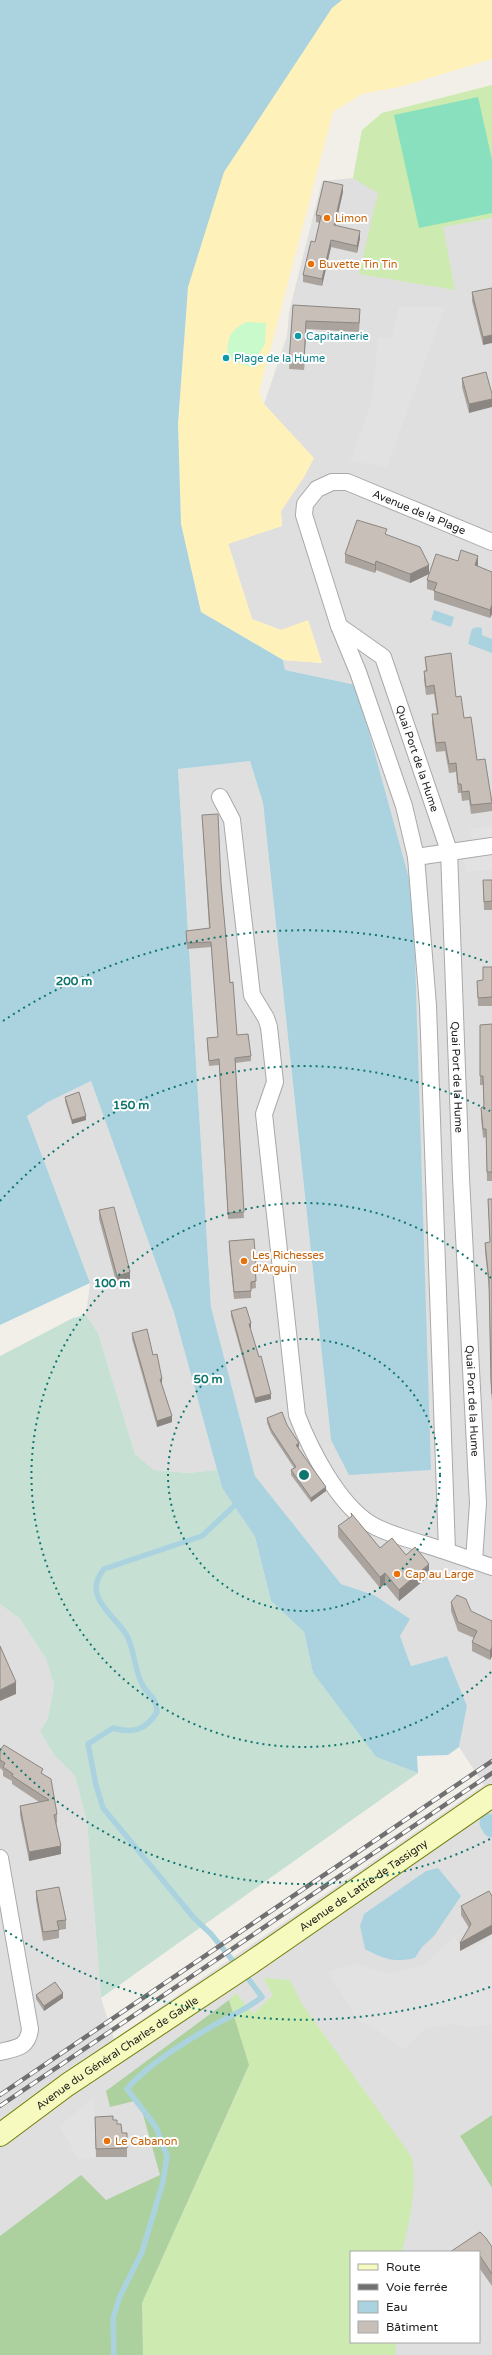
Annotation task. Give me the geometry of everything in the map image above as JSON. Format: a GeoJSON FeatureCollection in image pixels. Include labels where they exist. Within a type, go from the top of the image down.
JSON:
{"type":"FeatureCollection","features":[{"type":"Feature","properties":{"kind":"main road","name":"Avenue de Lattre de Tassigny"},"geometry":{"type":"LineString","coordinates":[[241,1969],[492,1796]]}},
{"type":"Feature","properties":{"kind":"main road","name":"Avenue du Général Charles de Gaulle"},"geometry":{"type":"LineString","coordinates":[[0,2135],[67,2085],[241,1969]]}},
{"type":"Feature","properties":{"kind":"street","name":"Avenue de la Plage"},"geometry":{"type":"LineString","coordinates":[[339,626],[304,515],[305,504],[317,489],[332,482],[347,482],[492,542]]}},
{"type":"Feature","properties":{"kind":"street","name":"Quai Port de la Hume"},"geometry":{"type":"LineString","coordinates":[[339,626],[383,657],[449,851],[461,1178],[478,1503],[474,1561]]}},
{"type":"Feature","properties":{"kind":"street"},"geometry":{"type":"LineString","coordinates":[[339,626],[358,672],[404,806],[416,857],[428,1006],[441,1550]]}},
{"type":"Feature","properties":{"kind":"street"},"geometry":{"type":"LineString","coordinates":[[220,797],[232,820],[252,995],[266,1018],[269,1026],[275,1082],[264,1114],[297,1415],[305,1436],[317,1457],[357,1514],[370,1524],[386,1532],[492,1566]]}},
{"type":"Feature","properties":{"kind":"street"},"geometry":{"type":"LineString","coordinates":[[416,857],[449,851],[492,846]]}},
{"type":"Feature","properties":{"kind":"street"},"geometry":{"type":"LineString","coordinates":[[0,1858],[30,2029],[29,2039],[14,2048],[0,2052]]}},
{"type":"Feature","properties":{"kind":"shaded area"},"geometry":{"type":"Polygon","coordinates":[[[492,85],[492,2115],[460,2136],[492,2188],[492,2355],[0,2355],[0,1604],[20,1619],[46,1659],[54,1685],[48,1718],[40,1731],[54,1755],[75,1776],[87,1822],[101,1998],[114,2039],[484,1785],[459,1747],[467,1706],[447,1656],[411,1666],[400,1636],[374,1595],[341,1584],[255,1476],[211,1307],[178,768],[250,761],[263,803],[331,1440],[356,685],[285,670],[283,660],[322,663],[308,621],[281,630],[252,619],[228,543],[282,526],[281,511],[304,477],[313,459],[264,404],[287,336],[289,312],[322,181],[353,178],[362,130],[492,85]]]}},
{"type":"Feature","properties":{"kind":"shaded area"},"geometry":{"type":"Polygon","coordinates":[[[399,307],[445,307],[387,467],[350,461],[372,402],[378,337],[391,339],[399,307]]]}},
{"type":"Feature","properties":{"kind":"shaded area"},"geometry":{"type":"Polygon","coordinates":[[[492,826],[492,870],[466,872],[461,849],[472,848],[470,829],[492,826]]]}},
{"type":"Feature","properties":{"kind":"shaded area"},"geometry":{"type":"Polygon","coordinates":[[[91,1081],[174,1313],[217,1470],[188,1473],[154,1470],[135,1454],[98,1333],[86,1315],[90,1283],[27,1116],[48,1102],[91,1081]]]}},
{"type":"Feature","properties":{"kind":"shaded area"},"geometry":{"type":"Polygon","coordinates":[[[454,1937],[466,1952],[492,1937],[492,2025],[470,2027],[448,2024],[425,2029],[404,2050],[376,2029],[358,2020],[328,1972],[356,1964],[389,1974],[423,1966],[454,1937]]]}},
{"type":"Feature","properties":{"kind":"shaded area"},"geometry":{"type":"Polygon","coordinates":[[[94,2097],[96,2157],[78,2160],[60,2126],[94,2097]]]}},
{"type":"Feature","properties":{"kind":"green space"},"geometry":{"type":"Polygon","coordinates":[[[492,85],[492,218],[443,227],[455,290],[359,274],[378,193],[353,178],[362,130],[382,113],[492,85]]]}},
{"type":"Feature","properties":{"kind":"green space"},"geometry":{"type":"Polygon","coordinates":[[[478,97],[492,160],[492,213],[419,228],[394,115],[478,97]]]}},
{"type":"Feature","properties":{"kind":"green space"},"geometry":{"type":"Polygon","coordinates":[[[246,322],[266,323],[265,344],[251,367],[235,362],[227,355],[229,339],[233,331],[246,322]]]}},
{"type":"Feature","properties":{"kind":"green space"},"geometry":{"type":"Polygon","coordinates":[[[86,1315],[98,1333],[135,1454],[154,1470],[188,1473],[217,1470],[222,1488],[255,1537],[271,1601],[304,1632],[313,1673],[376,1757],[418,1773],[101,1998],[87,1822],[75,1776],[54,1755],[40,1731],[48,1718],[54,1685],[46,1659],[20,1619],[0,1604],[0,1356],[73,1318],[86,1315]]]}},
{"type":"Feature","properties":{"kind":"green space"},"geometry":{"type":"Polygon","coordinates":[[[263,1978],[290,1980],[302,2004],[412,2157],[414,2181],[412,2205],[402,2251],[350,2251],[350,2343],[396,2343],[396,2355],[143,2355],[142,2303],[249,2066],[229,2000],[236,1993],[253,2014],[273,1995],[263,1978]]]}},
{"type":"Feature","properties":{"kind":"green space"},"geometry":{"type":"Polygon","coordinates":[[[229,2000],[249,2065],[142,2303],[143,2355],[0,2355],[0,2236],[81,2175],[106,2200],[160,2175],[139,2100],[110,2107],[106,2091],[229,2000]]]}},
{"type":"Feature","properties":{"kind":"green space"},"geometry":{"type":"Polygon","coordinates":[[[492,2115],[492,2188],[460,2136],[492,2115]]]}},
{"type":"Feature","properties":{"kind":"sand","name":"Plage de la Hume"},"geometry":{"type":"Polygon","coordinates":[[[223,0],[492,0],[492,59],[403,86],[362,94],[333,112],[259,392],[264,404],[314,458],[304,477],[281,511],[282,526],[228,544],[252,619],[281,630],[308,620],[322,663],[283,660],[201,612],[181,524],[178,424],[188,287],[223,0]]]}},
{"type":"Feature","properties":{"kind":"water"},"geometry":{"type":"Polygon","coordinates":[[[0,0],[342,0],[332,8],[224,172],[188,287],[178,424],[181,524],[201,612],[283,660],[285,670],[356,685],[413,893],[431,1470],[349,1475],[331,1440],[263,803],[250,761],[178,769],[211,1307],[255,1476],[341,1584],[374,1595],[410,1619],[400,1636],[411,1666],[447,1656],[467,1706],[459,1747],[448,1755],[417,1756],[418,1773],[376,1757],[313,1673],[304,1632],[271,1601],[255,1537],[222,1488],[174,1313],[91,1081],[48,1102],[27,1116],[90,1283],[0,1325],[0,0]]]}},
{"type":"Feature","properties":{"kind":"water"},"geometry":{"type":"Polygon","coordinates":[[[434,610],[454,617],[451,627],[431,620],[434,610]]]}},
{"type":"Feature","properties":{"kind":"water"},"geometry":{"type":"Polygon","coordinates":[[[477,627],[482,628],[482,635],[492,639],[492,653],[468,644],[472,629],[477,627]]]}},
{"type":"Feature","properties":{"kind":"water"},"geometry":{"type":"Polygon","coordinates":[[[438,1868],[461,1896],[434,1936],[422,1947],[415,1958],[396,1960],[384,1958],[365,1949],[360,1926],[364,1914],[426,1871],[438,1868]]]}},
{"type":"Feature","properties":{"kind":"building"},"geometry":{"type":"Polygon","coordinates":[[[324,181],[343,185],[334,225],[360,231],[357,246],[331,240],[322,279],[303,275],[311,241],[315,242],[321,216],[316,215],[324,181]]]}},
{"type":"Feature","properties":{"kind":"building"},"geometry":{"type":"Polygon","coordinates":[[[492,288],[492,335],[483,337],[472,292],[492,288]]]}},
{"type":"Feature","properties":{"kind":"building"},"geometry":{"type":"Polygon","coordinates":[[[293,305],[360,309],[359,323],[306,321],[304,362],[289,361],[293,305]]]}},
{"type":"Feature","properties":{"kind":"building"},"geometry":{"type":"Polygon","coordinates":[[[486,372],[492,399],[469,404],[462,378],[486,372]]]}},
{"type":"Feature","properties":{"kind":"building"},"geometry":{"type":"Polygon","coordinates":[[[357,520],[387,529],[385,534],[420,547],[429,565],[410,574],[376,561],[375,565],[345,554],[357,520]]]}},
{"type":"Feature","properties":{"kind":"building"},"geometry":{"type":"Polygon","coordinates":[[[461,550],[478,556],[475,565],[492,572],[492,605],[490,610],[434,591],[437,583],[427,580],[436,554],[458,561],[461,550]]]}},
{"type":"Feature","properties":{"kind":"building"},"geometry":{"type":"Polygon","coordinates":[[[451,653],[456,697],[461,696],[464,718],[471,717],[477,760],[485,759],[492,803],[471,805],[469,791],[462,792],[461,784],[458,784],[456,763],[449,764],[445,742],[436,743],[432,714],[438,714],[434,685],[426,687],[424,671],[427,671],[425,657],[451,653]]]}},
{"type":"Feature","properties":{"kind":"building"},"geometry":{"type":"Polygon","coordinates":[[[218,814],[221,883],[230,983],[233,982],[237,1035],[248,1034],[251,1056],[235,1058],[244,1212],[228,1213],[219,1059],[209,1061],[207,1038],[218,1037],[211,942],[187,943],[186,931],[210,928],[202,815],[218,814]]]}},
{"type":"Feature","properties":{"kind":"building"},"geometry":{"type":"Polygon","coordinates":[[[483,880],[492,880],[492,901],[484,902],[483,880]]]}},
{"type":"Feature","properties":{"kind":"building"},"geometry":{"type":"Polygon","coordinates":[[[483,967],[492,967],[492,997],[478,998],[477,981],[483,980],[483,967]]]}},
{"type":"Feature","properties":{"kind":"building"},"geometry":{"type":"Polygon","coordinates":[[[492,1024],[492,1172],[487,1172],[486,1129],[483,1129],[481,1108],[484,1106],[483,1076],[480,1076],[480,1025],[492,1024]]]}},
{"type":"Feature","properties":{"kind":"building"},"geometry":{"type":"Polygon","coordinates":[[[79,1092],[86,1116],[72,1120],[65,1097],[79,1092]]]}},
{"type":"Feature","properties":{"kind":"building"},"geometry":{"type":"Polygon","coordinates":[[[488,1199],[492,1199],[492,1394],[489,1281],[485,1243],[490,1242],[488,1199]]]}},
{"type":"Feature","properties":{"kind":"building"},"geometry":{"type":"Polygon","coordinates":[[[114,1207],[130,1272],[117,1276],[99,1210],[114,1207]]]}},
{"type":"Feature","properties":{"kind":"building"},"geometry":{"type":"Polygon","coordinates":[[[254,1239],[256,1281],[251,1282],[251,1291],[234,1292],[229,1241],[254,1239]]]}},
{"type":"Feature","properties":{"kind":"building"},"geometry":{"type":"Polygon","coordinates":[[[246,1307],[251,1323],[249,1324],[259,1357],[261,1356],[271,1394],[255,1398],[231,1311],[246,1307]]]}},
{"type":"Feature","properties":{"kind":"building"},"geometry":{"type":"Polygon","coordinates":[[[147,1329],[153,1355],[157,1354],[162,1379],[160,1379],[172,1416],[157,1421],[132,1333],[147,1329]]]}},
{"type":"Feature","properties":{"kind":"building"},"geometry":{"type":"Polygon","coordinates":[[[282,1412],[287,1425],[299,1443],[296,1445],[326,1487],[311,1498],[291,1470],[296,1467],[271,1429],[267,1418],[282,1412]]]}},
{"type":"Feature","properties":{"kind":"building"},"geometry":{"type":"Polygon","coordinates":[[[351,1513],[380,1548],[392,1538],[406,1555],[415,1547],[429,1564],[399,1590],[385,1573],[380,1577],[338,1526],[352,1516],[351,1513]]]}},
{"type":"Feature","properties":{"kind":"building"},"geometry":{"type":"Polygon","coordinates":[[[457,1595],[466,1599],[471,1611],[492,1621],[492,1647],[490,1651],[472,1642],[477,1631],[458,1622],[451,1602],[457,1595]]]}},
{"type":"Feature","properties":{"kind":"building"},"geometry":{"type":"Polygon","coordinates":[[[0,1646],[16,1682],[0,1690],[0,1646]]]}},
{"type":"Feature","properties":{"kind":"building"},"geometry":{"type":"Polygon","coordinates":[[[4,1745],[43,1769],[41,1773],[51,1779],[57,1814],[54,1815],[61,1846],[29,1852],[20,1806],[49,1800],[12,1776],[13,1774],[3,1767],[5,1763],[0,1760],[0,1750],[4,1745]]]}},
{"type":"Feature","properties":{"kind":"building"},"geometry":{"type":"Polygon","coordinates":[[[59,1887],[66,1920],[57,1921],[59,1930],[43,1932],[36,1891],[59,1887]]]}},
{"type":"Feature","properties":{"kind":"building"},"geometry":{"type":"Polygon","coordinates":[[[489,1891],[492,1896],[492,1925],[460,1943],[471,1924],[461,1906],[489,1891]]]}},
{"type":"Feature","properties":{"kind":"building"},"geometry":{"type":"Polygon","coordinates":[[[55,1982],[63,1993],[44,2006],[36,1995],[55,1982]]]}},
{"type":"Feature","properties":{"kind":"building"},"geometry":{"type":"Polygon","coordinates":[[[113,2116],[113,2120],[117,2120],[117,2124],[121,2124],[122,2133],[127,2133],[127,2148],[96,2149],[95,2117],[113,2116]]]}},
{"type":"Feature","properties":{"kind":"building"},"geometry":{"type":"Polygon","coordinates":[[[480,2232],[492,2247],[492,2274],[480,2256],[480,2251],[452,2251],[480,2232]]]}},
{"type":"Feature","properties":{"kind":"waterway"},"geometry":{"type":"LineString","coordinates":[[234,1506],[202,1536],[104,1569],[98,1579],[96,1588],[98,1596],[107,1611],[126,1634],[131,1646],[140,1680],[154,1699],[157,1712],[144,1727],[127,1731],[113,1728],[88,1744],[96,1785],[103,1808],[194,1918],[211,1934],[238,1967]]}},
{"type":"Feature","properties":{"kind":"waterway"},"geometry":{"type":"LineString","coordinates":[[489,1823],[492,1828]]}},
{"type":"Feature","properties":{"kind":"waterway"},"geometry":{"type":"LineString","coordinates":[[114,2355],[113,2319],[120,2296],[142,2252],[163,2182],[167,2156],[156,2127],[127,2089],[144,2072],[165,2056],[262,1997],[244,1973]]}},
{"type":"Feature","properties":{"kind":"railway"},"geometry":{"type":"LineString","coordinates":[[0,2095],[492,1761]]}},
{"type":"Feature","properties":{"kind":"railway"},"geometry":{"type":"LineString","coordinates":[[0,2106],[492,1773]]}},
{"type":"Feature","properties":{"kind":"place","name":"Limon"},"geometry":{"type":"Point","coordinates":[327,218]}},
{"type":"Feature","properties":{"kind":"place","name":"Buvette Tin Tin"},"geometry":{"type":"Point","coordinates":[311,264]}},
{"type":"Feature","properties":{"kind":"place","name":"Capitainerie"},"geometry":{"type":"Point","coordinates":[298,336]}},
{"type":"Feature","properties":{"kind":"place","name":"Plage de la Hume"},"geometry":{"type":"Point","coordinates":[226,358]}},
{"type":"Feature","properties":{"kind":"place","name":"Les Richesses d'Arguin"},"geometry":{"type":"Point","coordinates":[244,1261]}},
{"type":"Feature","properties":{"kind":"place","name":"Cap au Large"},"geometry":{"type":"Point","coordinates":[397,1574]}},
{"type":"Feature","properties":{"kind":"place","name":"Le Cabanon"},"geometry":{"type":"Point","coordinates":[107,2141]}}]}
